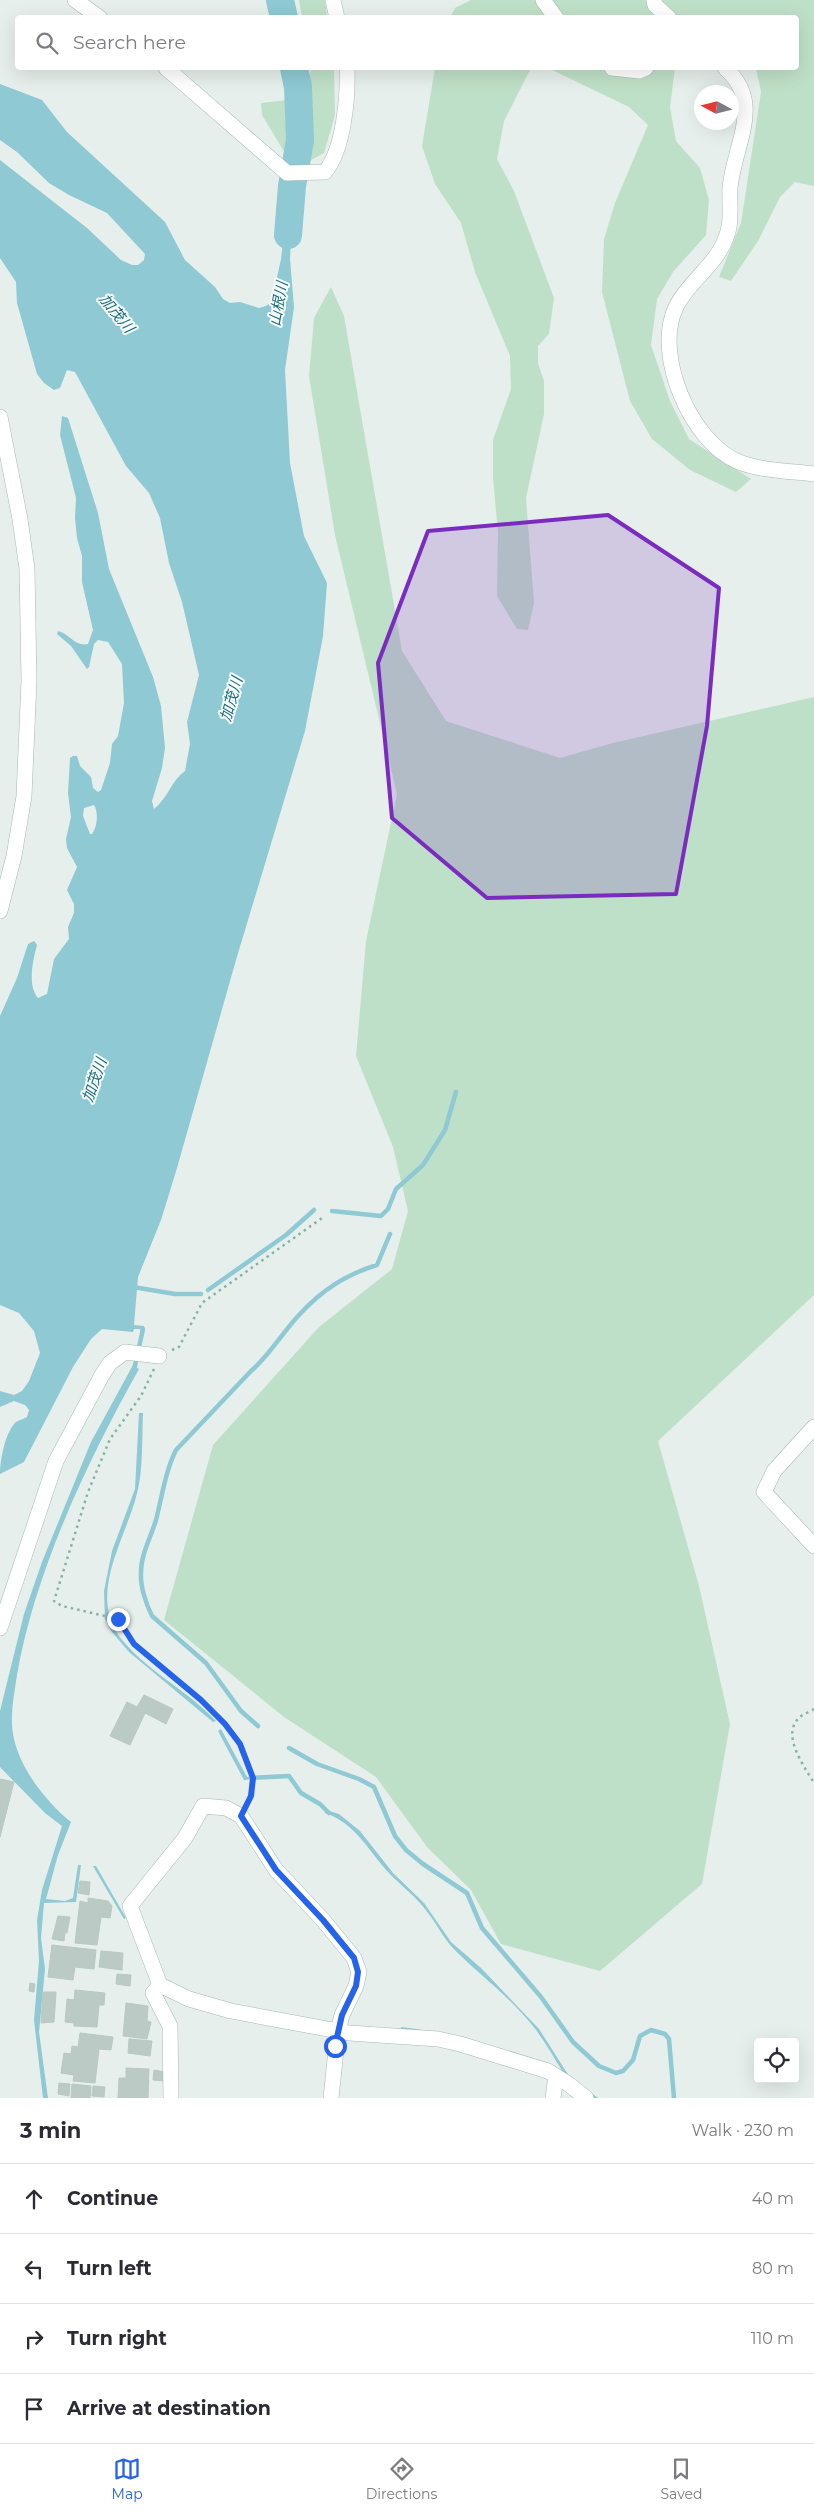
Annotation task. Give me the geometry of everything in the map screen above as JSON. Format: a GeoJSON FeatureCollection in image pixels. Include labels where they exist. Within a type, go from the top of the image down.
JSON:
{"type":"FeatureCollection","features":[{"type":"Feature","properties":{"kind":"street"},"geometry":{"type":"LineString","coordinates":[[75,0],[96,15]]}},
{"type":"Feature","properties":{"kind":"street"},"geometry":{"type":"LineString","coordinates":[[333,0],[336,15]]}},
{"type":"Feature","properties":{"kind":"street"},"geometry":{"type":"LineString","coordinates":[[543,0],[554,15]]}},
{"type":"Feature","properties":{"kind":"street"},"geometry":{"type":"LineString","coordinates":[[654,0],[654,5],[666,15]]}},
{"type":"Feature","properties":{"kind":"street"},"geometry":{"type":"LineString","coordinates":[[168,70],[287,173],[325,172],[332,163],[340,138],[348,86],[347,70]]}},
{"type":"Feature","properties":{"kind":"street"},"geometry":{"type":"LineString","coordinates":[[727,70],[734,76],[744,94],[746,109],[730,189],[730,220],[726,240],[718,254],[686,290],[676,308],[670,324],[668,344],[670,360],[690,414],[702,433],[716,449],[739,462],[814,474]]}},
{"type":"Feature","properties":{"kind":"street"},"geometry":{"type":"LineString","coordinates":[[0,418],[20,519],[27,569],[29,681],[24,796],[14,856],[0,911]]}},
{"type":"Feature","properties":{"kind":"street"},"geometry":{"type":"LineString","coordinates":[[0,1628],[56,1461],[102,1375],[110,1364],[125,1352],[159,1356]]}},
{"type":"Feature","properties":{"kind":"street"},"geometry":{"type":"LineString","coordinates":[[814,1427],[774,1471],[764,1492],[814,1546]]}},
{"type":"Feature","properties":{"kind":"street"},"geometry":{"type":"LineString","coordinates":[[331,2098],[338,2031],[342,2015],[356,1986],[358,1972],[354,1958],[323,1920],[276,1870],[241,1816],[226,1808],[203,1806],[185,1838],[130,1906],[160,1984],[189,1999],[231,2011],[338,2031],[438,2039],[535,2066],[556,2076],[586,2098]]}},
{"type":"Feature","properties":{"kind":"street"},"geometry":{"type":"LineString","coordinates":[[160,1984],[153,1993],[170,2026],[171,2098]]}},
{"type":"Feature","properties":{"kind":"street"},"geometry":{"type":"LineString","coordinates":[[553,2098],[556,2076]]}},
{"type":"Feature","properties":{"kind":"path"},"geometry":{"type":"LineString","coordinates":[[241,1816],[251,1796],[253,1778],[240,1744],[225,1724],[201,1700],[134,1644],[118,1619],[62,1606],[54,1601],[88,1492],[110,1440],[141,1396],[159,1356],[179,1347],[202,1303],[322,1218]]}},
{"type":"Feature","properties":{"kind":"path"},"geometry":{"type":"LineString","coordinates":[[814,1709],[799,1717],[792,1729],[791,1738],[814,1783]]}},
{"type":"Feature","properties":{"kind":"highlighted area"},"geometry":{"type":"Polygon","coordinates":[[[608,515],[719,588],[707,726],[676,894],[487,898],[392,818],[378,663],[428,531],[608,515]]]}},
{"type":"Feature","properties":{"kind":"green space"},"geometry":{"type":"Polygon","coordinates":[[[299,0],[325,0],[327,15],[302,15],[299,0]]]}},
{"type":"Feature","properties":{"kind":"green space"},"geometry":{"type":"Polygon","coordinates":[[[471,0],[814,0],[814,186],[795,182],[780,197],[758,241],[731,281],[719,277],[741,223],[761,92],[756,70],[799,70],[799,15],[452,15],[455,8],[471,0]]]}},
{"type":"Feature","properties":{"kind":"green space"},"geometry":{"type":"Polygon","coordinates":[[[311,70],[334,70],[335,115],[324,153],[304,164],[288,158],[262,115],[261,103],[306,98],[311,70]]]}},
{"type":"Feature","properties":{"kind":"green space"},"geometry":{"type":"Polygon","coordinates":[[[435,70],[530,70],[504,121],[497,159],[514,191],[554,298],[549,334],[538,346],[538,363],[544,381],[544,414],[526,498],[534,603],[528,630],[517,629],[497,596],[498,533],[493,478],[493,440],[511,389],[510,356],[475,272],[461,223],[435,184],[422,146],[435,70]]]}},
{"type":"Feature","properties":{"kind":"green space"},"geometry":{"type":"Polygon","coordinates":[[[552,70],[675,70],[670,107],[676,141],[700,168],[709,200],[706,235],[673,272],[657,299],[651,345],[670,401],[689,439],[751,479],[736,492],[690,470],[652,439],[630,401],[602,292],[604,239],[615,203],[648,125],[629,107],[552,70]]]}},
{"type":"Feature","properties":{"kind":"green space"},"geometry":{"type":"Polygon","coordinates":[[[331,287],[344,316],[402,651],[446,721],[560,758],[613,743],[814,697],[814,1295],[658,1441],[699,1586],[730,1724],[702,1884],[600,1971],[501,1944],[471,1890],[427,1847],[376,1777],[284,1717],[164,1620],[213,1445],[319,1327],[392,1269],[408,1211],[393,1147],[356,1056],[366,941],[397,794],[335,535],[309,376],[314,318],[331,287]]]}},
{"type":"Feature","properties":{"kind":"water","name":"加茂川"},"geometry":{"type":"Polygon","coordinates":[[[0,84],[42,100],[67,132],[165,222],[185,260],[215,287],[223,299],[230,303],[240,302],[259,308],[266,306],[272,301],[281,259],[288,199],[293,201],[290,259],[294,307],[285,370],[290,463],[304,536],[327,583],[323,636],[305,731],[236,960],[177,1168],[161,1220],[138,1277],[134,1325],[144,1326],[144,1333],[141,1333],[140,1329],[134,1329],[133,1332],[102,1329],[91,1339],[73,1367],[24,1462],[0,1474],[6,1439],[16,1422],[27,1417],[29,1410],[25,1405],[14,1401],[0,1407],[0,1391],[14,1395],[22,1391],[29,1381],[40,1353],[34,1331],[19,1313],[0,1305],[0,1016],[17,978],[28,944],[34,941],[37,945],[32,979],[38,998],[47,994],[54,959],[69,939],[68,927],[74,913],[74,904],[67,890],[77,867],[67,848],[66,839],[71,817],[68,793],[70,758],[77,756],[80,766],[91,777],[93,788],[98,792],[101,790],[110,763],[112,744],[118,736],[124,703],[122,664],[108,642],[98,640],[94,644],[87,669],[71,646],[57,634],[58,631],[80,644],[88,644],[93,630],[82,582],[82,556],[77,538],[75,518],[76,498],[60,435],[62,416],[68,418],[98,513],[109,569],[153,677],[161,706],[165,748],[162,768],[152,801],[154,809],[159,805],[176,779],[185,771],[190,744],[187,722],[199,675],[182,602],[169,563],[160,518],[149,493],[126,466],[75,372],[67,370],[60,388],[54,390],[44,383],[37,374],[17,303],[16,282],[0,258],[0,160],[87,228],[121,260],[132,265],[138,265],[144,260],[145,254],[107,213],[49,183],[17,152],[0,140],[0,84]],[[94,805],[84,808],[83,816],[90,834],[94,831],[96,824],[96,808],[94,805]]]}},
{"type":"Feature","properties":{"kind":"water"},"geometry":{"type":"Polygon","coordinates":[[[133,1365],[139,1369],[83,1478],[50,1556],[25,1636],[13,1699],[14,1739],[22,1762],[44,1796],[71,1822],[58,1855],[46,1899],[65,1901],[73,1898],[78,1865],[81,1865],[76,1902],[44,1903],[41,1938],[45,1969],[39,2032],[48,2098],[43,2098],[34,2020],[39,1961],[37,1920],[42,1890],[62,1826],[45,1813],[0,1767],[0,1711],[24,1614],[42,1562],[91,1442],[133,1365]]]}},
{"type":"Feature","properties":{"kind":"water"},"geometry":{"type":"Polygon","coordinates":[[[139,1413],[143,1413],[140,1481],[112,1566],[108,1585],[107,1605],[112,1623],[123,1641],[145,1663],[205,1710],[216,1721],[213,1722],[129,1652],[112,1632],[105,1619],[104,1591],[112,1551],[135,1489],[139,1413]]]}},
{"type":"Feature","properties":{"kind":"water"},"geometry":{"type":"Polygon","coordinates":[[[221,1729],[247,1777],[254,1776],[254,1779],[244,1780],[218,1731],[221,1729]]]}},
{"type":"Feature","properties":{"kind":"water"},"geometry":{"type":"Polygon","coordinates":[[[326,1810],[339,1814],[360,1831],[393,1873],[424,1903],[451,1942],[481,1968],[539,2029],[569,2076],[598,2098],[593,2098],[560,2073],[401,2029],[401,2027],[422,2030],[463,2039],[563,2072],[527,2018],[452,1947],[424,1907],[388,1872],[353,1830],[345,1823],[325,1813],[326,1810]]]}},
{"type":"Feature","properties":{"kind":"water"},"geometry":{"type":"Polygon","coordinates":[[[93,1866],[96,1866],[126,1918],[124,1919],[93,1866]]]}},
{"type":"Feature","properties":{"kind":"building"},"geometry":{"type":"Polygon","coordinates":[[[144,1695],[173,1709],[166,1724],[145,1713],[130,1745],[110,1736],[127,1702],[137,1707],[144,1695]]]}},
{"type":"Feature","properties":{"kind":"building"},"geometry":{"type":"Polygon","coordinates":[[[0,1779],[14,1782],[0,1837],[0,1779]]]}},
{"type":"Feature","properties":{"kind":"building"},"geometry":{"type":"Polygon","coordinates":[[[80,1881],[90,1882],[89,1895],[78,1893],[80,1881]]]}},
{"type":"Feature","properties":{"kind":"building"},"geometry":{"type":"Polygon","coordinates":[[[88,1898],[108,1901],[112,1906],[110,1918],[101,1917],[97,1945],[75,1943],[80,1901],[88,1903],[88,1898]]]}},
{"type":"Feature","properties":{"kind":"building"},"geometry":{"type":"Polygon","coordinates":[[[58,1916],[70,1917],[64,1941],[52,1939],[58,1916]]]}},
{"type":"Feature","properties":{"kind":"building"},"geometry":{"type":"Polygon","coordinates":[[[52,1945],[96,1950],[94,1969],[75,1967],[73,1980],[48,1977],[52,1945]]]}},
{"type":"Feature","properties":{"kind":"building"},"geometry":{"type":"Polygon","coordinates":[[[101,1951],[123,1953],[122,1970],[99,1967],[101,1951]]]}},
{"type":"Feature","properties":{"kind":"building"},"geometry":{"type":"Polygon","coordinates":[[[117,1974],[131,1975],[130,1986],[116,1984],[117,1974]]]}},
{"type":"Feature","properties":{"kind":"building"},"geometry":{"type":"Polygon","coordinates":[[[30,1983],[35,1984],[34,1992],[29,1991],[30,1983]]]}},
{"type":"Feature","properties":{"kind":"building"},"geometry":{"type":"Polygon","coordinates":[[[75,1990],[105,1993],[104,2005],[99,2005],[97,2027],[74,2026],[74,2023],[65,2022],[67,1999],[74,2000],[75,1990]]]}},
{"type":"Feature","properties":{"kind":"building"},"geometry":{"type":"Polygon","coordinates":[[[43,1992],[56,1992],[54,2022],[41,2023],[43,1992]]]}},
{"type":"Feature","properties":{"kind":"building"},"geometry":{"type":"Polygon","coordinates":[[[126,2003],[148,2006],[147,2021],[151,2022],[147,2039],[123,2036],[126,2003]]]}},
{"type":"Feature","properties":{"kind":"building"},"geometry":{"type":"Polygon","coordinates":[[[80,2033],[113,2037],[111,2050],[99,2049],[95,2083],[73,2081],[74,2075],[61,2073],[64,2053],[71,2054],[72,2046],[78,2047],[80,2033]]]}},
{"type":"Feature","properties":{"kind":"building"},"geometry":{"type":"Polygon","coordinates":[[[129,2039],[152,2041],[150,2056],[128,2053],[129,2039]]]}},
{"type":"Feature","properties":{"kind":"building"},"geometry":{"type":"Polygon","coordinates":[[[126,2068],[149,2069],[148,2098],[118,2098],[119,2078],[126,2078],[126,2068]]]}},
{"type":"Feature","properties":{"kind":"building"},"geometry":{"type":"Polygon","coordinates":[[[154,2070],[165,2072],[164,2081],[153,2080],[154,2070]]]}},
{"type":"Feature","properties":{"kind":"building"},"geometry":{"type":"Polygon","coordinates":[[[59,2083],[70,2084],[69,2096],[58,2094],[59,2083]]]}},
{"type":"Feature","properties":{"kind":"building"},"geometry":{"type":"Polygon","coordinates":[[[72,2084],[91,2086],[90,2098],[71,2098],[72,2084]]]}},
{"type":"Feature","properties":{"kind":"building"},"geometry":{"type":"Polygon","coordinates":[[[93,2086],[105,2087],[104,2097],[92,2096],[93,2086]]]}},
{"type":"Feature","properties":{"kind":"waterway","name":"山根川"},"geometry":{"type":"LineString","coordinates":[[280,0],[283,15]]}},
{"type":"Feature","properties":{"kind":"waterway","name":"山根川"},"geometry":{"type":"LineString","coordinates":[[288,235],[292,186],[300,140],[298,87],[294,70]]}},
{"type":"Feature","properties":{"kind":"waterway"},"geometry":{"type":"LineString","coordinates":[[332,1211],[381,1216],[388,1209],[396,1189],[423,1165],[445,1130],[456,1092]]}},
{"type":"Feature","properties":{"kind":"waterway"},"geometry":{"type":"LineString","coordinates":[[208,1290],[286,1235],[314,1210]]}},
{"type":"Feature","properties":{"kind":"waterway"},"geometry":{"type":"LineString","coordinates":[[258,1726],[241,1711],[206,1663],[152,1616],[142,1589],[141,1565],[156,1520],[169,1467],[176,1450],[264,1358],[293,1322],[316,1298],[344,1279],[377,1265],[390,1234]]}},
{"type":"Feature","properties":{"kind":"waterway"},"geometry":{"type":"LineString","coordinates":[[133,1287],[175,1294],[201,1294]]}},
{"type":"Feature","properties":{"kind":"waterway"},"geometry":{"type":"LineString","coordinates":[[134,1370],[143,1329]]}},
{"type":"Feature","properties":{"kind":"waterway"},"geometry":{"type":"LineString","coordinates":[[289,1748],[317,1764],[359,1779],[374,1787],[395,1836],[406,1850],[423,1864],[467,1893],[482,1928],[541,1997],[573,2042],[599,2066],[616,2073],[623,2071],[633,2060],[640,2036],[651,2030],[665,2034],[669,2039],[674,2098]]}},
{"type":"Feature","properties":{"kind":"waterway"},"geometry":{"type":"LineString","coordinates":[[251,1778],[289,1776],[301,1793],[320,1804],[329,1813]]}},
{"type":"Feature","properties":{"kind":"route"},"geometry":{"type":"LineString","coordinates":[[118,1619],[134,1644],[201,1700],[225,1724],[240,1744],[253,1778],[251,1796],[241,1816],[276,1870],[323,1920],[354,1958],[358,1972],[356,1986],[342,2015],[335,2046]]}}]}
